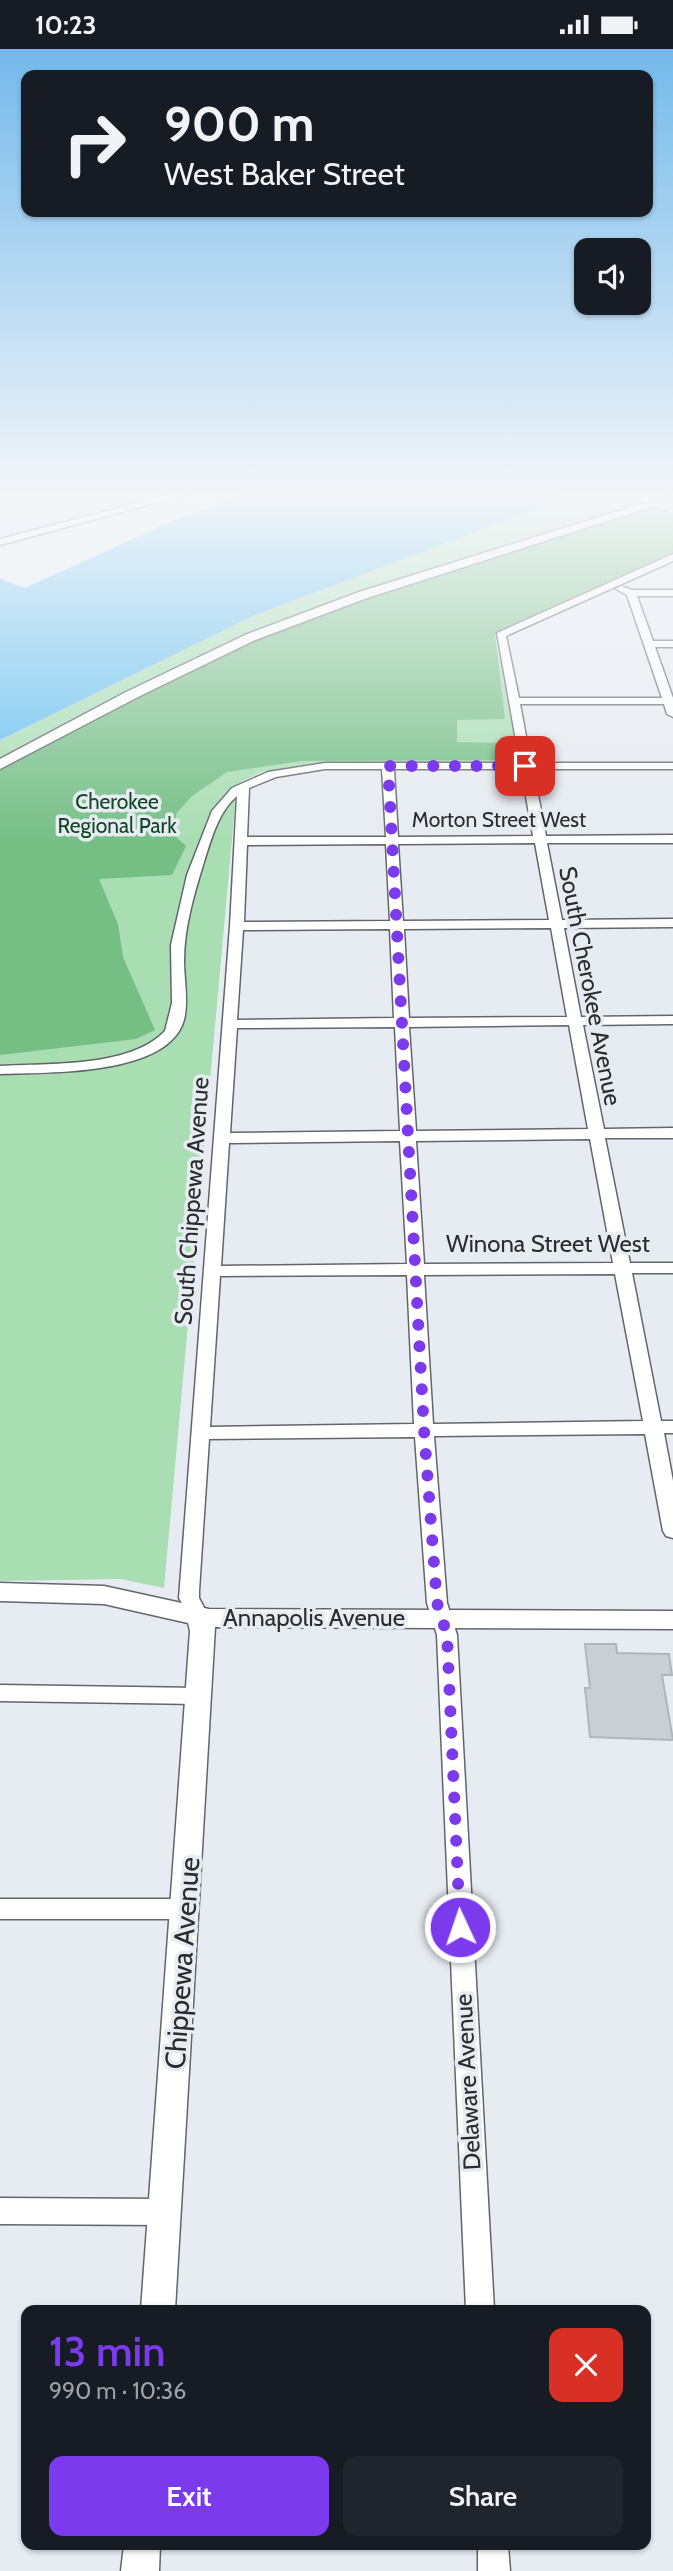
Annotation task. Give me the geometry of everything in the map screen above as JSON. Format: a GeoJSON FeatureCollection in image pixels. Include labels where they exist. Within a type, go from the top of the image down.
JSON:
{"type":"FeatureCollection","features":[{"type":"Feature","properties":{"kind":"street"},"geometry":{"type":"LineString","coordinates":[[0,765],[131,695],[249,638],[329,608]]}},
{"type":"Feature","properties":{"kind":"street","name":"South Cherokee Avenue"},"geometry":{"type":"LineString","coordinates":[[560,608],[502,633],[538,839],[557,923],[573,1020],[673,1531]]}},
{"type":"Feature","properties":{"kind":"street"},"geometry":{"type":"LineString","coordinates":[[636,608],[671,701],[673,714]]}},
{"type":"Feature","properties":{"kind":"street"},"geometry":{"type":"LineString","coordinates":[[648,644],[673,644]]}},
{"type":"Feature","properties":{"kind":"street"},"geometry":{"type":"LineString","coordinates":[[513,701],[671,701]]}},
{"type":"Feature","properties":{"kind":"street"},"geometry":{"type":"LineString","coordinates":[[0,1070],[131,1059],[167,1039],[179,1021],[179,925],[191,879],[224,800],[243,786],[269,774],[293,770],[388,766],[673,766]]}},
{"type":"Feature","properties":{"kind":"street","name":"Delaware Avenue"},"geometry":{"type":"LineString","coordinates":[[388,766],[424,1430],[437,1603],[447,1635],[480,2305]]}},
{"type":"Feature","properties":{"kind":"street","name":"South Chippewa Avenue"},"geometry":{"type":"LineString","coordinates":[[199,1617],[188,1598],[237,926],[243,786]]}},
{"type":"Feature","properties":{"kind":"street","name":"Morton Street West"},"geometry":{"type":"LineString","coordinates":[[242,841],[673,839]]}},
{"type":"Feature","properties":{"kind":"street"},"geometry":{"type":"LineString","coordinates":[[237,926],[673,923]]}},
{"type":"Feature","properties":{"kind":"street"},"geometry":{"type":"LineString","coordinates":[[229,1024],[673,1020]]}},
{"type":"Feature","properties":{"kind":"street"},"geometry":{"type":"LineString","coordinates":[[221,1138],[673,1133]]}},
{"type":"Feature","properties":{"kind":"street","name":"Winona Street West"},"geometry":{"type":"LineString","coordinates":[[212,1271],[673,1268]]}},
{"type":"Feature","properties":{"kind":"street"},"geometry":{"type":"LineString","coordinates":[[201,1433],[673,1427]]}},
{"type":"Feature","properties":{"kind":"street","name":"Annapolis Avenue"},"geometry":{"type":"LineString","coordinates":[[0,1592],[104,1595],[199,1617],[673,1620]]}},
{"type":"Feature","properties":{"kind":"street","name":"Chippewa Avenue"},"geometry":{"type":"LineString","coordinates":[[158,2305],[204,1630],[199,1617]]}},
{"type":"Feature","properties":{"kind":"street"},"geometry":{"type":"LineString","coordinates":[[0,1693],[199,1696]]}},
{"type":"Feature","properties":{"kind":"street"},"geometry":{"type":"LineString","coordinates":[[0,1909],[186,1909]]}},
{"type":"Feature","properties":{"kind":"street"},"geometry":{"type":"LineString","coordinates":[[0,2211],[165,2212]]}},
{"type":"Feature","properties":{"kind":"street"},"geometry":{"type":"LineString","coordinates":[[140,2571],[142,2550]]}},
{"type":"Feature","properties":{"kind":"street"},"geometry":{"type":"LineString","coordinates":[[493,2550],[494,2571]]}},
{"type":"Feature","properties":{"kind":"green space","name":"Cherokee Regional Park"},"geometry":{"type":"Polygon","coordinates":[[[274,608],[554,608],[495,635],[519,763],[314,763],[261,772],[237,784],[164,1588],[121,1579],[0,1581],[0,740],[274,608]]]}},
{"type":"Feature","properties":{"kind":"green space"},"geometry":{"type":"Polygon","coordinates":[[[341,608],[560,608],[495,635],[505,719],[457,720],[457,742],[505,743],[511,760],[302,761],[227,772],[192,796],[176,814],[177,838],[186,846],[172,875],[99,879],[118,924],[123,957],[155,1030],[136,1039],[0,1055],[0,765],[249,638],[341,608]]]}},
{"type":"Feature","properties":{"kind":"water"},"geometry":{"type":"Polygon","coordinates":[[[0,608],[274,608],[255,615],[0,740],[0,608]]]}},
{"type":"Feature","properties":{"kind":"building"},"geometry":{"type":"Polygon","coordinates":[[[585,1644],[616,1644],[617,1653],[669,1654],[672,1675],[662,1675],[673,1740],[590,1737],[585,1688],[590,1688],[585,1644]]]}},
{"type":"Feature","properties":{"kind":"route"},"geometry":{"type":"LineString","coordinates":[[460,1927],[447,1635],[437,1603],[424,1430],[388,766],[525,766]]}}]}
